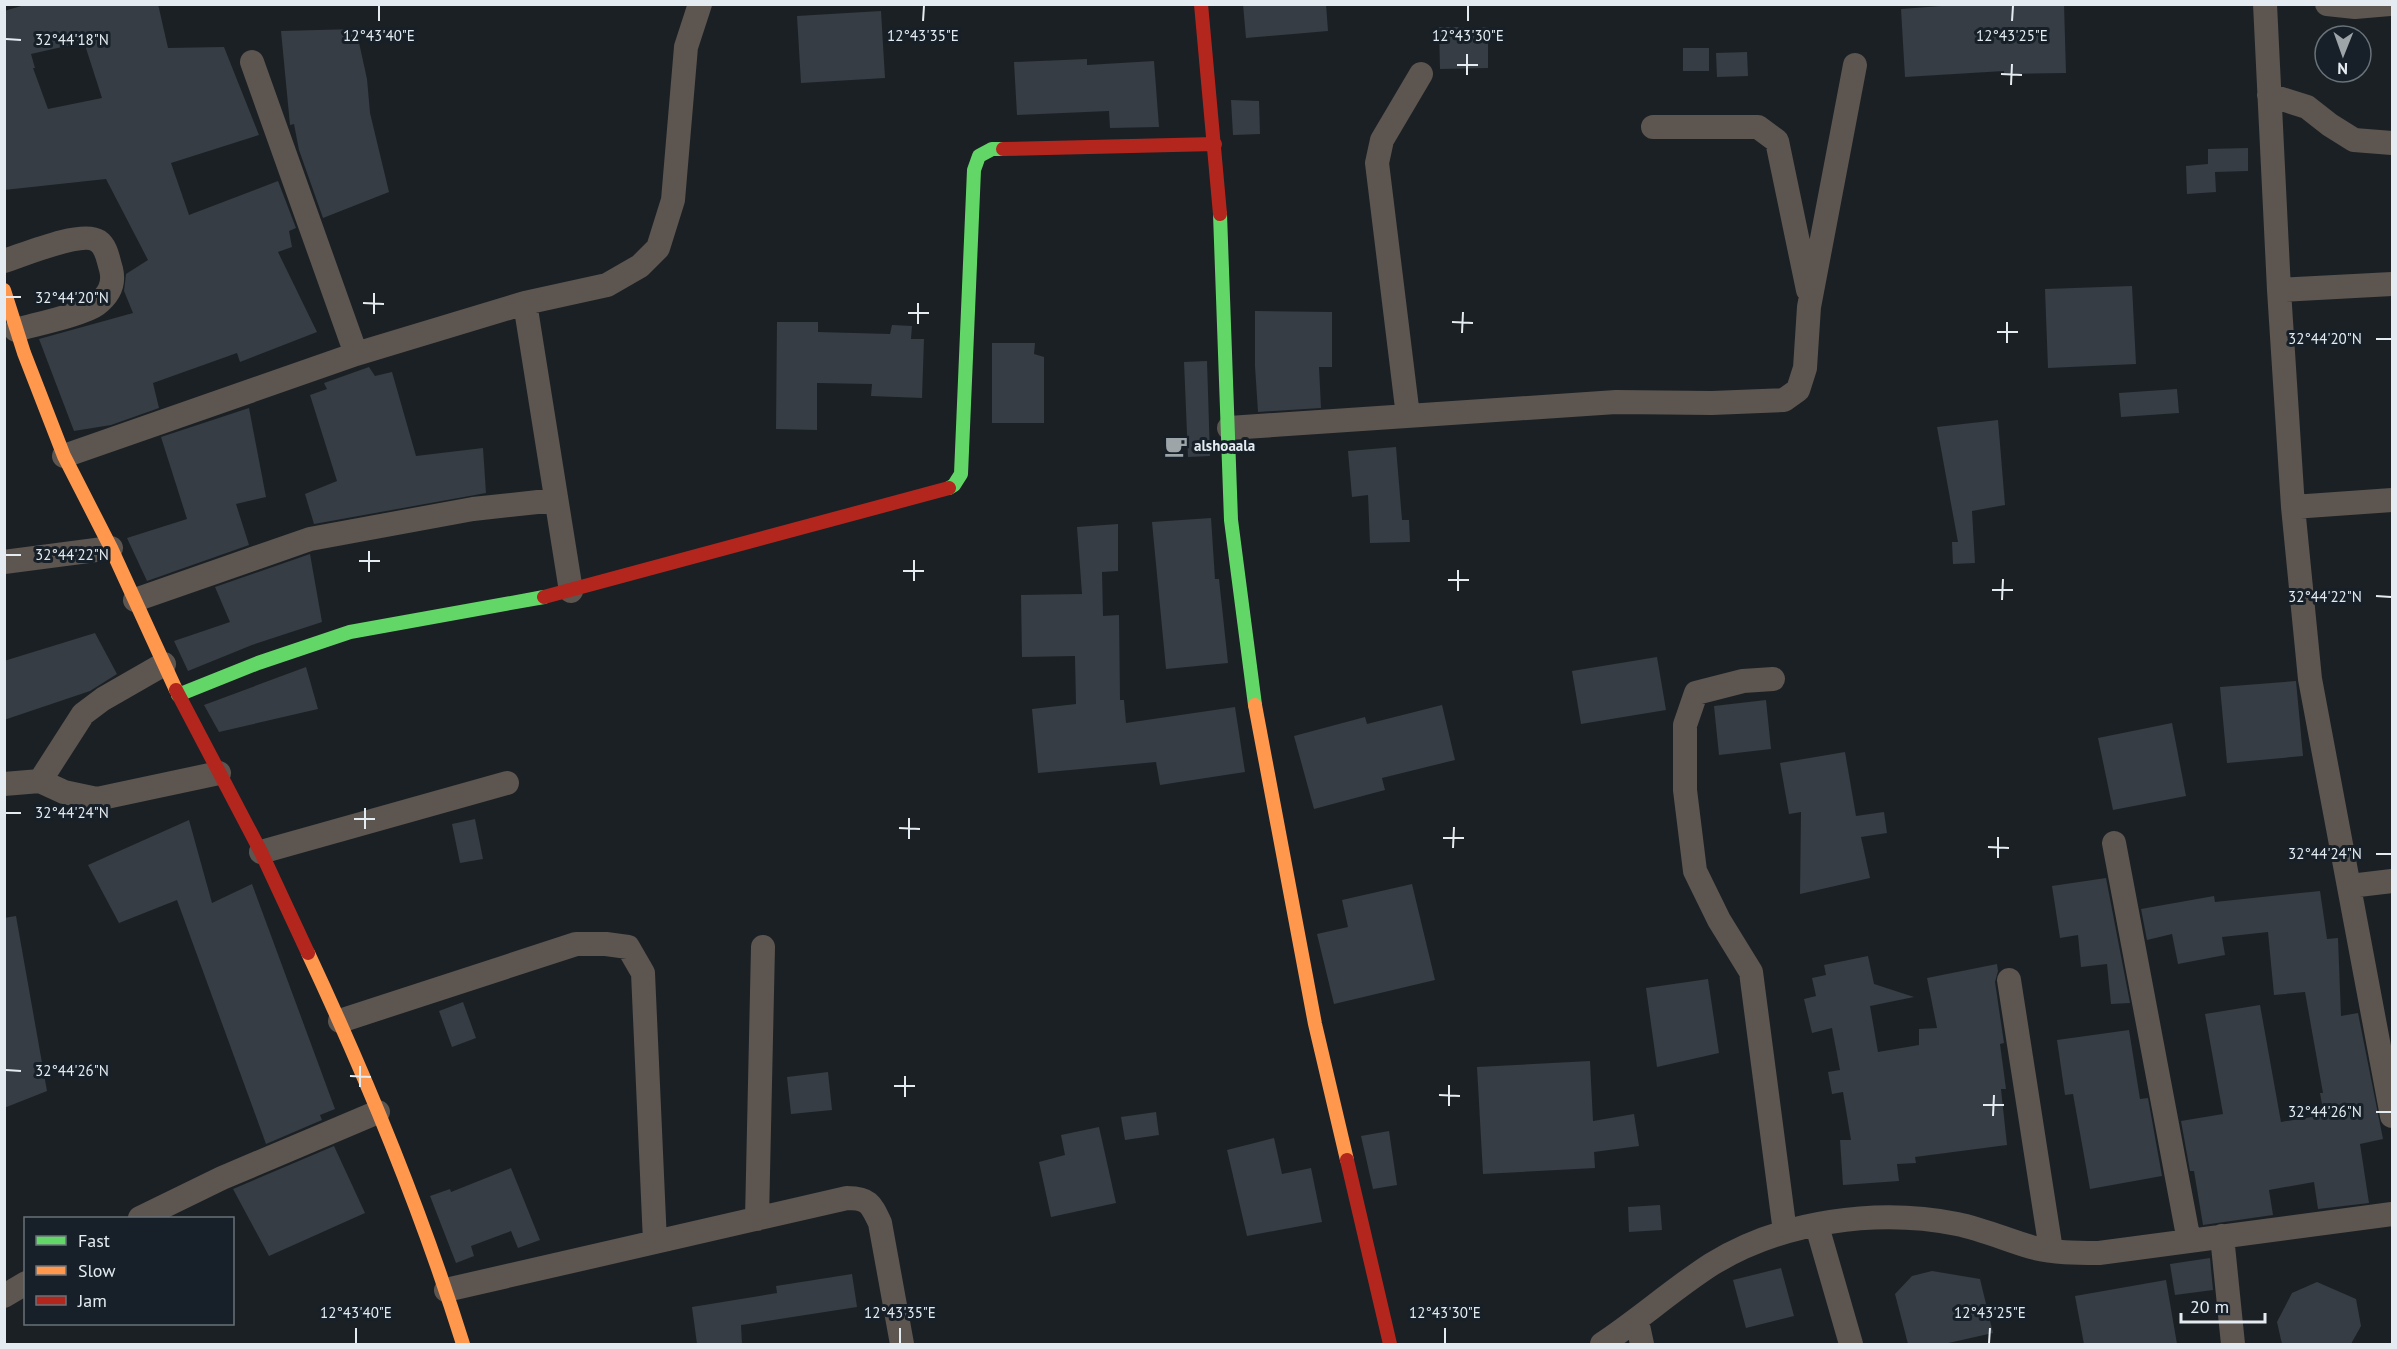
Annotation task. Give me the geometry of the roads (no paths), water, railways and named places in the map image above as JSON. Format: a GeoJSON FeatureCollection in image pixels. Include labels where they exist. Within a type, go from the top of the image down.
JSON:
{"type":"FeatureCollection","features":[{"type":"Feature","properties":{"kind":"street"},"geometry":{"type":"LineString","coordinates":[[64,456],[356,354],[525,303],[607,285],[640,266],[658,248],[673,200],[686,47],[700,4]]}},
{"type":"Feature","properties":{"kind":"street"},"geometry":{"type":"LineString","coordinates":[[1201,4],[1215,144],[1229,428],[1231,520],[1262,753],[1315,1024],[1390,1344]]}},
{"type":"Feature","properties":{"kind":"street"},"geometry":{"type":"LineString","coordinates":[[2265,4],[2279,290],[2293,507],[2310,679],[2392,1116]]}},
{"type":"Feature","properties":{"kind":"street"},"geometry":{"type":"LineString","coordinates":[[2327,4],[2355,8],[2390,4]]}},
{"type":"Feature","properties":{"kind":"street"},"geometry":{"type":"LineString","coordinates":[[252,62],[356,354]]}},
{"type":"Feature","properties":{"kind":"street"},"geometry":{"type":"LineString","coordinates":[[1229,428],[1616,402],[1712,403],[1784,400],[1798,390],[1805,368],[1810,301],[1855,65]]}},
{"type":"Feature","properties":{"kind":"street"},"geometry":{"type":"LineString","coordinates":[[1408,416],[1377,163],[1382,140],[1421,74]]}},
{"type":"Feature","properties":{"kind":"street"},"geometry":{"type":"LineString","coordinates":[[2269,95],[2307,107],[2354,140],[2392,143]]}},
{"type":"Feature","properties":{"kind":"street"},"geometry":{"type":"LineString","coordinates":[[1653,127],[1758,127],[1777,141],[1810,301]]}},
{"type":"Feature","properties":{"kind":"street"},"geometry":{"type":"LineString","coordinates":[[178,694],[258,663],[350,632],[511,604],[571,591],[941,491],[954,485],[961,474],[974,170],[979,156],[992,149],[1215,144]]}},
{"type":"Feature","properties":{"kind":"street"},"geometry":{"type":"LineString","coordinates":[[4,261],[63,241],[96,239],[103,245],[112,275],[112,286],[104,298],[93,307],[16,330]]}},
{"type":"Feature","properties":{"kind":"street"},"geometry":{"type":"LineString","coordinates":[[2279,290],[2392,284]]}},
{"type":"Feature","properties":{"kind":"street"},"geometry":{"type":"LineString","coordinates":[[5,293],[16,330],[64,456],[111,548],[178,694],[261,852],[340,1021],[378,1112],[446,1290],[463,1344]]}},
{"type":"Feature","properties":{"kind":"street"},"geometry":{"type":"LineString","coordinates":[[525,303],[571,591]]}},
{"type":"Feature","properties":{"kind":"street"},"geometry":{"type":"LineString","coordinates":[[135,600],[310,539],[473,508],[556,500]]}},
{"type":"Feature","properties":{"kind":"street"},"geometry":{"type":"LineString","coordinates":[[2293,507],[2392,500]]}},
{"type":"Feature","properties":{"kind":"street"},"geometry":{"type":"LineString","coordinates":[[4,562],[111,548]]}},
{"type":"Feature","properties":{"kind":"street"},"geometry":{"type":"LineString","coordinates":[[40,781],[83,714],[103,699],[164,664]]}},
{"type":"Feature","properties":{"kind":"street"},"geometry":{"type":"LineString","coordinates":[[1773,679],[1743,681],[1696,693],[1684,726],[1685,790],[1695,871],[1719,920],[1738,947],[1751,972],[1785,1232]]}},
{"type":"Feature","properties":{"kind":"street"},"geometry":{"type":"LineString","coordinates":[[4,784],[40,781],[64,792],[97,799],[219,773]]}},
{"type":"Feature","properties":{"kind":"street"},"geometry":{"type":"LineString","coordinates":[[261,852],[507,783]]}},
{"type":"Feature","properties":{"kind":"street"},"geometry":{"type":"LineString","coordinates":[[2114,843],[2189,1241]]}},
{"type":"Feature","properties":{"kind":"street"},"geometry":{"type":"LineString","coordinates":[[2350,886],[2392,881]]}},
{"type":"Feature","properties":{"kind":"street"},"geometry":{"type":"LineString","coordinates":[[340,1021],[576,944],[628,947],[643,973],[655,1242]]}},
{"type":"Feature","properties":{"kind":"street"},"geometry":{"type":"LineString","coordinates":[[757,1219],[763,947]]}},
{"type":"Feature","properties":{"kind":"street"},"geometry":{"type":"LineString","coordinates":[[2010,980],[2051,1250]]}},
{"type":"Feature","properties":{"kind":"street"},"geometry":{"type":"LineString","coordinates":[[142,1217],[222,1178],[378,1112]]}},
{"type":"Feature","properties":{"kind":"street"},"geometry":{"type":"LineString","coordinates":[[446,1290],[847,1198],[862,1198],[873,1207],[880,1223],[902,1344]]}},
{"type":"Feature","properties":{"kind":"street"},"geometry":{"type":"LineString","coordinates":[[1602,1344],[1637,1321],[1667,1294],[1714,1263],[1753,1244],[1785,1232],[1844,1221],[1901,1215],[1959,1224],[2034,1248],[2069,1253],[2099,1253],[2392,1214]]}},
{"type":"Feature","properties":{"kind":"street"},"geometry":{"type":"LineString","coordinates":[[1817,1226],[1851,1344]]}},
{"type":"Feature","properties":{"kind":"street"},"geometry":{"type":"LineString","coordinates":[[2222,1236],[2233,1344]]}},
{"type":"Feature","properties":{"kind":"street"},"geometry":{"type":"LineString","coordinates":[[4,1296],[24,1284]]}},
{"type":"Feature","properties":{"kind":"street"},"geometry":{"type":"LineString","coordinates":[[1637,1321],[1642,1344]]}},
{"type":"Feature","properties":{"kind":"place","name":"alshoaala"},"geometry":{"type":"Point","coordinates":[1176,446]}}]}
